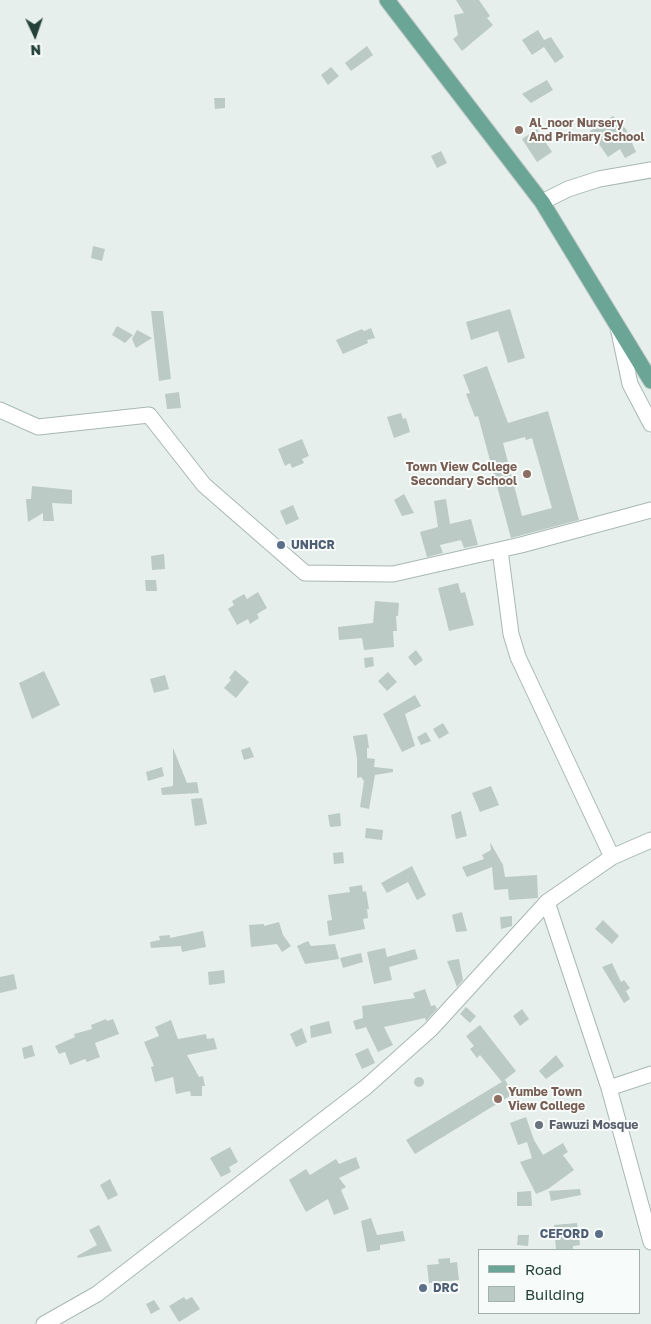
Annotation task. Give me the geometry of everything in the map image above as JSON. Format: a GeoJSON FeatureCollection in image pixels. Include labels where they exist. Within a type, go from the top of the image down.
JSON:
{"type":"FeatureCollection","features":[{"type":"Feature","properties":{"kind":"main road"},"geometry":{"type":"LineString","coordinates":[[386,0],[542,202],[651,381]]}},
{"type":"Feature","properties":{"kind":"street"},"geometry":{"type":"LineString","coordinates":[[542,202],[568,189],[599,178],[651,170]]}},
{"type":"Feature","properties":{"kind":"street"},"geometry":{"type":"LineString","coordinates":[[618,327],[630,384],[651,424]]}},
{"type":"Feature","properties":{"kind":"street"},"geometry":{"type":"LineString","coordinates":[[0,410],[38,427],[149,415],[204,485],[305,573],[393,574],[500,550],[651,510]]}},
{"type":"Feature","properties":{"kind":"street"},"geometry":{"type":"LineString","coordinates":[[500,550],[511,634],[518,657],[612,857]]}},
{"type":"Feature","properties":{"kind":"street"},"geometry":{"type":"LineString","coordinates":[[44,1324],[97,1294],[366,1086],[431,1029],[547,902],[612,857],[651,840]]}},
{"type":"Feature","properties":{"kind":"street"},"geometry":{"type":"LineString","coordinates":[[547,902],[609,1088],[651,1242]]}},
{"type":"Feature","properties":{"kind":"street"},"geometry":{"type":"LineString","coordinates":[[609,1088],[651,1074]]}},
{"type":"Feature","properties":{"kind":"building"},"geometry":{"type":"Polygon","coordinates":[[[456,0],[479,0],[490,16],[487,18],[493,25],[462,51],[453,39],[458,35],[454,15],[464,13],[456,0]]]}},
{"type":"Feature","properties":{"kind":"building"},"geometry":{"type":"Polygon","coordinates":[[[538,30],[544,40],[551,37],[564,57],[555,63],[544,47],[532,55],[522,40],[538,30]]]}},
{"type":"Feature","properties":{"kind":"building"},"geometry":{"type":"Polygon","coordinates":[[[367,46],[373,55],[351,71],[345,63],[367,46]]]}},
{"type":"Feature","properties":{"kind":"building"},"geometry":{"type":"Polygon","coordinates":[[[331,67],[339,76],[328,85],[321,75],[331,67]]]}},
{"type":"Feature","properties":{"kind":"building"},"geometry":{"type":"Polygon","coordinates":[[[547,80],[553,90],[531,103],[522,94],[547,80]]]}},
{"type":"Feature","properties":{"kind":"building"},"geometry":{"type":"Polygon","coordinates":[[[214,98],[225,98],[225,108],[215,109],[214,98]]]}},
{"type":"Feature","properties":{"kind":"building"},"geometry":{"type":"Polygon","coordinates":[[[613,116],[626,129],[636,152],[625,158],[620,149],[608,157],[590,131],[613,116]]]}},
{"type":"Feature","properties":{"kind":"building"},"geometry":{"type":"Polygon","coordinates":[[[537,129],[552,152],[537,162],[522,139],[537,129]]]}},
{"type":"Feature","properties":{"kind":"building"},"geometry":{"type":"Polygon","coordinates":[[[441,151],[447,163],[437,168],[431,156],[441,151]]]}},
{"type":"Feature","properties":{"kind":"building"},"geometry":{"type":"Polygon","coordinates":[[[93,246],[105,249],[102,261],[91,258],[93,246]]]}},
{"type":"Feature","properties":{"kind":"building"},"geometry":{"type":"Polygon","coordinates":[[[510,309],[525,358],[508,363],[498,331],[471,340],[466,322],[510,309]]]}},
{"type":"Feature","properties":{"kind":"building"},"geometry":{"type":"Polygon","coordinates":[[[151,311],[163,311],[171,379],[159,381],[151,311]]]}},
{"type":"Feature","properties":{"kind":"building"},"geometry":{"type":"Polygon","coordinates":[[[117,326],[133,335],[125,343],[112,335],[117,326]]]}},
{"type":"Feature","properties":{"kind":"building"},"geometry":{"type":"Polygon","coordinates":[[[371,328],[375,338],[367,340],[368,343],[343,354],[336,340],[362,329],[364,331],[371,328]]]}},
{"type":"Feature","properties":{"kind":"building"},"geometry":{"type":"Polygon","coordinates":[[[137,330],[152,338],[136,348],[132,339],[137,330]]]}},
{"type":"Feature","properties":{"kind":"building"},"geometry":{"type":"Polygon","coordinates":[[[487,366],[508,423],[548,411],[579,520],[511,538],[478,416],[475,417],[466,394],[470,393],[463,375],[487,366]],[[525,437],[503,443],[522,516],[552,508],[532,438],[526,440],[525,437]]]}},
{"type":"Feature","properties":{"kind":"building"},"geometry":{"type":"Polygon","coordinates":[[[179,392],[181,408],[167,409],[165,394],[179,392]]]}},
{"type":"Feature","properties":{"kind":"building"},"geometry":{"type":"Polygon","coordinates":[[[401,413],[403,419],[406,418],[410,432],[394,438],[387,417],[401,413]]]}},
{"type":"Feature","properties":{"kind":"building"},"geometry":{"type":"Polygon","coordinates":[[[302,439],[309,456],[302,459],[304,463],[292,468],[290,463],[285,466],[278,449],[302,439]]]}},
{"type":"Feature","properties":{"kind":"building"},"geometry":{"type":"Polygon","coordinates":[[[32,486],[72,490],[72,504],[52,503],[54,521],[43,521],[43,513],[28,522],[26,499],[31,499],[32,486]]]}},
{"type":"Feature","properties":{"kind":"building"},"geometry":{"type":"Polygon","coordinates":[[[404,494],[414,513],[402,516],[394,500],[404,494]]]}},
{"type":"Feature","properties":{"kind":"building"},"geometry":{"type":"Polygon","coordinates":[[[446,499],[450,524],[471,519],[478,545],[464,548],[461,540],[440,545],[443,553],[427,557],[420,532],[438,527],[434,501],[446,499]]]}},
{"type":"Feature","properties":{"kind":"building"},"geometry":{"type":"Polygon","coordinates":[[[293,505],[299,519],[286,525],[280,511],[293,505]]]}},
{"type":"Feature","properties":{"kind":"building"},"geometry":{"type":"Polygon","coordinates":[[[164,554],[165,569],[152,570],[151,556],[164,554]]]}},
{"type":"Feature","properties":{"kind":"building"},"geometry":{"type":"Polygon","coordinates":[[[145,580],[156,580],[157,591],[146,591],[145,580]]]}},
{"type":"Feature","properties":{"kind":"building"},"geometry":{"type":"Polygon","coordinates":[[[458,583],[461,593],[465,592],[474,625],[449,631],[438,588],[458,583]]]}},
{"type":"Feature","properties":{"kind":"building"},"geometry":{"type":"Polygon","coordinates":[[[258,592],[267,608],[257,614],[259,618],[250,624],[248,619],[237,625],[228,609],[234,605],[232,601],[244,594],[247,599],[258,592]]]}},
{"type":"Feature","properties":{"kind":"building"},"geometry":{"type":"Polygon","coordinates":[[[375,601],[399,603],[398,616],[396,616],[397,631],[393,631],[394,647],[364,650],[362,638],[339,640],[338,627],[373,623],[375,601]]]}},
{"type":"Feature","properties":{"kind":"building"},"geometry":{"type":"Polygon","coordinates":[[[416,650],[423,660],[415,666],[408,657],[416,650]]]}},
{"type":"Feature","properties":{"kind":"building"},"geometry":{"type":"Polygon","coordinates":[[[373,657],[374,666],[365,668],[364,658],[373,657]]]}},
{"type":"Feature","properties":{"kind":"building"},"geometry":{"type":"Polygon","coordinates":[[[235,670],[249,682],[236,698],[224,688],[231,680],[229,678],[235,670]]]}},
{"type":"Feature","properties":{"kind":"building"},"geometry":{"type":"Polygon","coordinates":[[[44,671],[60,705],[32,719],[19,683],[44,671]]]}},
{"type":"Feature","properties":{"kind":"building"},"geometry":{"type":"Polygon","coordinates":[[[388,672],[397,682],[387,691],[378,681],[388,672]]]}},
{"type":"Feature","properties":{"kind":"building"},"geometry":{"type":"Polygon","coordinates":[[[165,675],[169,689],[154,693],[150,679],[165,675]]]}},
{"type":"Feature","properties":{"kind":"building"},"geometry":{"type":"Polygon","coordinates":[[[415,695],[421,706],[405,714],[415,746],[402,752],[383,714],[415,695]]]}},
{"type":"Feature","properties":{"kind":"building"},"geometry":{"type":"Polygon","coordinates":[[[443,723],[449,733],[439,739],[433,729],[443,723]]]}},
{"type":"Feature","properties":{"kind":"building"},"geometry":{"type":"Polygon","coordinates":[[[426,732],[431,741],[421,745],[417,737],[426,732]]]}},
{"type":"Feature","properties":{"kind":"building"},"geometry":{"type":"Polygon","coordinates":[[[367,734],[369,748],[367,748],[367,758],[375,759],[374,767],[393,769],[393,772],[375,775],[369,809],[360,807],[364,781],[361,777],[357,778],[357,758],[353,736],[367,734]]]}},
{"type":"Feature","properties":{"kind":"building"},"geometry":{"type":"Polygon","coordinates":[[[250,747],[254,757],[244,760],[241,750],[250,747]]]}},
{"type":"Feature","properties":{"kind":"building"},"geometry":{"type":"Polygon","coordinates":[[[173,748],[187,783],[197,782],[199,793],[162,795],[161,788],[173,786],[173,748]]]}},
{"type":"Feature","properties":{"kind":"building"},"geometry":{"type":"Polygon","coordinates":[[[162,767],[164,776],[148,781],[146,772],[162,767]]]}},
{"type":"Feature","properties":{"kind":"building"},"geometry":{"type":"Polygon","coordinates":[[[491,786],[499,805],[480,812],[472,793],[491,786]]]}},
{"type":"Feature","properties":{"kind":"building"},"geometry":{"type":"Polygon","coordinates":[[[202,798],[207,824],[195,826],[191,799],[202,798]]]}},
{"type":"Feature","properties":{"kind":"building"},"geometry":{"type":"Polygon","coordinates":[[[461,811],[467,836],[456,839],[451,815],[461,811]]]}},
{"type":"Feature","properties":{"kind":"building"},"geometry":{"type":"Polygon","coordinates":[[[340,813],[341,826],[330,827],[328,815],[340,813]]]}},
{"type":"Feature","properties":{"kind":"building"},"geometry":{"type":"Polygon","coordinates":[[[366,828],[383,830],[382,840],[365,838],[366,828]]]}},
{"type":"Feature","properties":{"kind":"building"},"geometry":{"type":"Polygon","coordinates":[[[490,842],[503,865],[505,877],[537,875],[538,898],[509,900],[508,889],[494,890],[492,867],[467,877],[462,867],[484,859],[482,855],[491,850],[490,842]]]}},
{"type":"Feature","properties":{"kind":"building"},"geometry":{"type":"Polygon","coordinates":[[[343,852],[344,863],[334,864],[333,853],[343,852]]]}},
{"type":"Feature","properties":{"kind":"building"},"geometry":{"type":"Polygon","coordinates":[[[412,866],[426,895],[417,900],[408,882],[387,893],[381,883],[412,866]]]}},
{"type":"Feature","properties":{"kind":"building"},"geometry":{"type":"Polygon","coordinates":[[[362,885],[363,892],[366,891],[369,909],[367,909],[368,918],[363,919],[365,929],[329,936],[327,921],[332,920],[328,895],[350,892],[349,887],[362,885]]]}},
{"type":"Feature","properties":{"kind":"building"},"geometry":{"type":"Polygon","coordinates":[[[462,912],[467,931],[456,932],[452,915],[462,912]]]}},
{"type":"Feature","properties":{"kind":"building"},"geometry":{"type":"Polygon","coordinates":[[[512,916],[512,926],[501,929],[500,917],[512,916]]]}},
{"type":"Feature","properties":{"kind":"building"},"geometry":{"type":"Polygon","coordinates":[[[603,920],[619,936],[612,944],[595,929],[603,920]]]}},
{"type":"Feature","properties":{"kind":"building"},"geometry":{"type":"Polygon","coordinates":[[[279,922],[283,935],[291,946],[282,952],[277,944],[251,947],[249,925],[264,924],[264,926],[279,922]]]}},
{"type":"Feature","properties":{"kind":"building"},"geometry":{"type":"Polygon","coordinates":[[[203,931],[206,947],[182,952],[181,946],[151,948],[150,942],[160,940],[159,936],[170,935],[170,938],[203,931]]]}},
{"type":"Feature","properties":{"kind":"building"},"geometry":{"type":"Polygon","coordinates":[[[308,941],[311,946],[335,944],[339,959],[305,964],[297,946],[308,941]]]}},
{"type":"Feature","properties":{"kind":"building"},"geometry":{"type":"Polygon","coordinates":[[[385,948],[387,957],[415,949],[418,959],[389,967],[392,980],[374,984],[367,952],[385,948]]]}},
{"type":"Feature","properties":{"kind":"building"},"geometry":{"type":"Polygon","coordinates":[[[361,953],[363,962],[343,968],[340,958],[361,953]]]}},
{"type":"Feature","properties":{"kind":"building"},"geometry":{"type":"Polygon","coordinates":[[[459,959],[463,980],[457,987],[447,961],[459,959]]]}},
{"type":"Feature","properties":{"kind":"building"},"geometry":{"type":"Polygon","coordinates":[[[612,963],[621,982],[624,980],[630,988],[626,991],[630,999],[624,1003],[602,967],[612,963]]]}},
{"type":"Feature","properties":{"kind":"building"},"geometry":{"type":"Polygon","coordinates":[[[224,970],[225,983],[209,985],[208,972],[224,970]]]}},
{"type":"Feature","properties":{"kind":"building"},"geometry":{"type":"Polygon","coordinates":[[[14,974],[17,989],[0,993],[0,977],[14,974]]]}},
{"type":"Feature","properties":{"kind":"building"},"geometry":{"type":"Polygon","coordinates":[[[425,989],[431,1006],[435,1005],[437,1009],[426,1021],[425,1018],[384,1027],[393,1045],[378,1052],[366,1027],[356,1030],[353,1021],[363,1018],[362,1006],[415,998],[413,993],[425,989]]]}},
{"type":"Feature","properties":{"kind":"building"},"geometry":{"type":"Polygon","coordinates":[[[466,1007],[476,1016],[470,1023],[460,1014],[466,1007]]]}},
{"type":"Feature","properties":{"kind":"building"},"geometry":{"type":"Polygon","coordinates":[[[522,1009],[529,1019],[520,1026],[513,1016],[522,1009]]]}},
{"type":"Feature","properties":{"kind":"building"},"geometry":{"type":"Polygon","coordinates":[[[106,1019],[107,1021],[113,1019],[119,1034],[95,1043],[100,1057],[87,1062],[85,1059],[70,1065],[65,1052],[59,1054],[55,1046],[75,1037],[74,1034],[92,1029],[91,1025],[106,1019]]]}},
{"type":"Feature","properties":{"kind":"building"},"geometry":{"type":"Polygon","coordinates":[[[171,1020],[178,1039],[206,1034],[207,1039],[214,1038],[217,1049],[187,1055],[199,1077],[203,1076],[205,1086],[202,1086],[202,1096],[191,1096],[190,1091],[176,1094],[173,1077],[155,1082],[151,1067],[154,1066],[144,1042],[159,1036],[155,1027],[171,1020]]]}},
{"type":"Feature","properties":{"kind":"building"},"geometry":{"type":"Polygon","coordinates":[[[329,1021],[332,1033],[311,1038],[310,1026],[329,1021]]]}},
{"type":"Feature","properties":{"kind":"building"},"geometry":{"type":"Polygon","coordinates":[[[480,1025],[516,1071],[502,1082],[480,1055],[477,1058],[470,1049],[474,1046],[466,1036],[480,1025]]]}},
{"type":"Feature","properties":{"kind":"building"},"geometry":{"type":"Polygon","coordinates":[[[302,1028],[307,1042],[296,1047],[290,1034],[302,1028]]]}},
{"type":"Feature","properties":{"kind":"building"},"geometry":{"type":"Polygon","coordinates":[[[32,1045],[35,1056],[24,1059],[22,1048],[32,1045]]]}},
{"type":"Feature","properties":{"kind":"building"},"geometry":{"type":"Polygon","coordinates":[[[368,1048],[375,1063],[362,1069],[355,1054],[368,1048]]]}},
{"type":"Feature","properties":{"kind":"building"},"geometry":{"type":"Polygon","coordinates":[[[556,1055],[564,1066],[546,1079],[539,1071],[556,1055]]]}},
{"type":"Feature","properties":{"kind":"building"},"geometry":{"type":"Polygon","coordinates":[[[417,1077],[421,1077],[424,1082],[423,1086],[417,1087],[414,1084],[414,1080],[417,1077]]]}},
{"type":"Feature","properties":{"kind":"building"},"geometry":{"type":"Polygon","coordinates":[[[505,1080],[513,1094],[415,1154],[406,1140],[505,1080]]]}},
{"type":"Feature","properties":{"kind":"building"},"geometry":{"type":"Polygon","coordinates":[[[526,1117],[534,1140],[543,1155],[563,1143],[568,1152],[563,1155],[574,1170],[548,1189],[536,1194],[520,1162],[532,1158],[527,1142],[518,1145],[510,1123],[526,1117]]]}},
{"type":"Feature","properties":{"kind":"building"},"geometry":{"type":"Polygon","coordinates":[[[230,1147],[238,1162],[229,1167],[231,1172],[221,1177],[210,1158],[230,1147]]]}},
{"type":"Feature","properties":{"kind":"building"},"geometry":{"type":"Polygon","coordinates":[[[356,1157],[360,1168],[339,1178],[346,1187],[341,1190],[349,1209],[334,1215],[328,1199],[306,1212],[289,1180],[306,1169],[310,1175],[336,1159],[339,1164],[356,1157]]]}},
{"type":"Feature","properties":{"kind":"building"},"geometry":{"type":"Polygon","coordinates":[[[110,1179],[118,1195],[108,1200],[100,1185],[110,1179]]]}},
{"type":"Feature","properties":{"kind":"building"},"geometry":{"type":"Polygon","coordinates":[[[580,1189],[581,1195],[551,1201],[549,1191],[580,1189]]]}},
{"type":"Feature","properties":{"kind":"building"},"geometry":{"type":"Polygon","coordinates":[[[531,1191],[532,1206],[517,1206],[517,1192],[531,1191]]]}},
{"type":"Feature","properties":{"kind":"building"},"geometry":{"type":"Polygon","coordinates":[[[371,1218],[377,1235],[403,1231],[405,1241],[380,1245],[380,1250],[367,1252],[361,1221],[371,1218]]]}},
{"type":"Feature","properties":{"kind":"building"},"geometry":{"type":"Polygon","coordinates":[[[577,1223],[580,1245],[573,1246],[573,1249],[556,1249],[554,1225],[577,1223]]]}},
{"type":"Feature","properties":{"kind":"building"},"geometry":{"type":"Polygon","coordinates":[[[99,1225],[112,1251],[78,1258],[77,1256],[97,1245],[89,1230],[99,1225]]]}},
{"type":"Feature","properties":{"kind":"building"},"geometry":{"type":"Polygon","coordinates":[[[518,1235],[529,1235],[528,1246],[517,1245],[518,1235]]]}},
{"type":"Feature","properties":{"kind":"building"},"geometry":{"type":"Polygon","coordinates":[[[450,1258],[450,1263],[457,1262],[459,1280],[429,1283],[427,1265],[439,1264],[438,1259],[450,1258]]]}},
{"type":"Feature","properties":{"kind":"building"},"geometry":{"type":"Polygon","coordinates":[[[184,1297],[186,1300],[192,1297],[200,1309],[179,1322],[169,1306],[184,1297]]]}},
{"type":"Feature","properties":{"kind":"building"},"geometry":{"type":"Polygon","coordinates":[[[154,1300],[160,1309],[151,1314],[146,1304],[154,1300]]]}},
{"type":"Feature","properties":{"kind":"place","name":"Al_noor Nursery And Primary School"},"geometry":{"type":"Point","coordinates":[519,130]}},
{"type":"Feature","properties":{"kind":"place","name":"Town View College Secondary School"},"geometry":{"type":"Point","coordinates":[527,474]}},
{"type":"Feature","properties":{"kind":"place","name":"UNHCR"},"geometry":{"type":"Point","coordinates":[281,545]}},
{"type":"Feature","properties":{"kind":"place","name":"Yumbe Town View College"},"geometry":{"type":"Point","coordinates":[498,1099]}},
{"type":"Feature","properties":{"kind":"place","name":"Fawuzi Mosque"},"geometry":{"type":"Point","coordinates":[539,1125]}},
{"type":"Feature","properties":{"kind":"place","name":"CEFORD"},"geometry":{"type":"Point","coordinates":[599,1234]}},
{"type":"Feature","properties":{"kind":"place","name":"DRC"},"geometry":{"type":"Point","coordinates":[423,1288]}}]}
